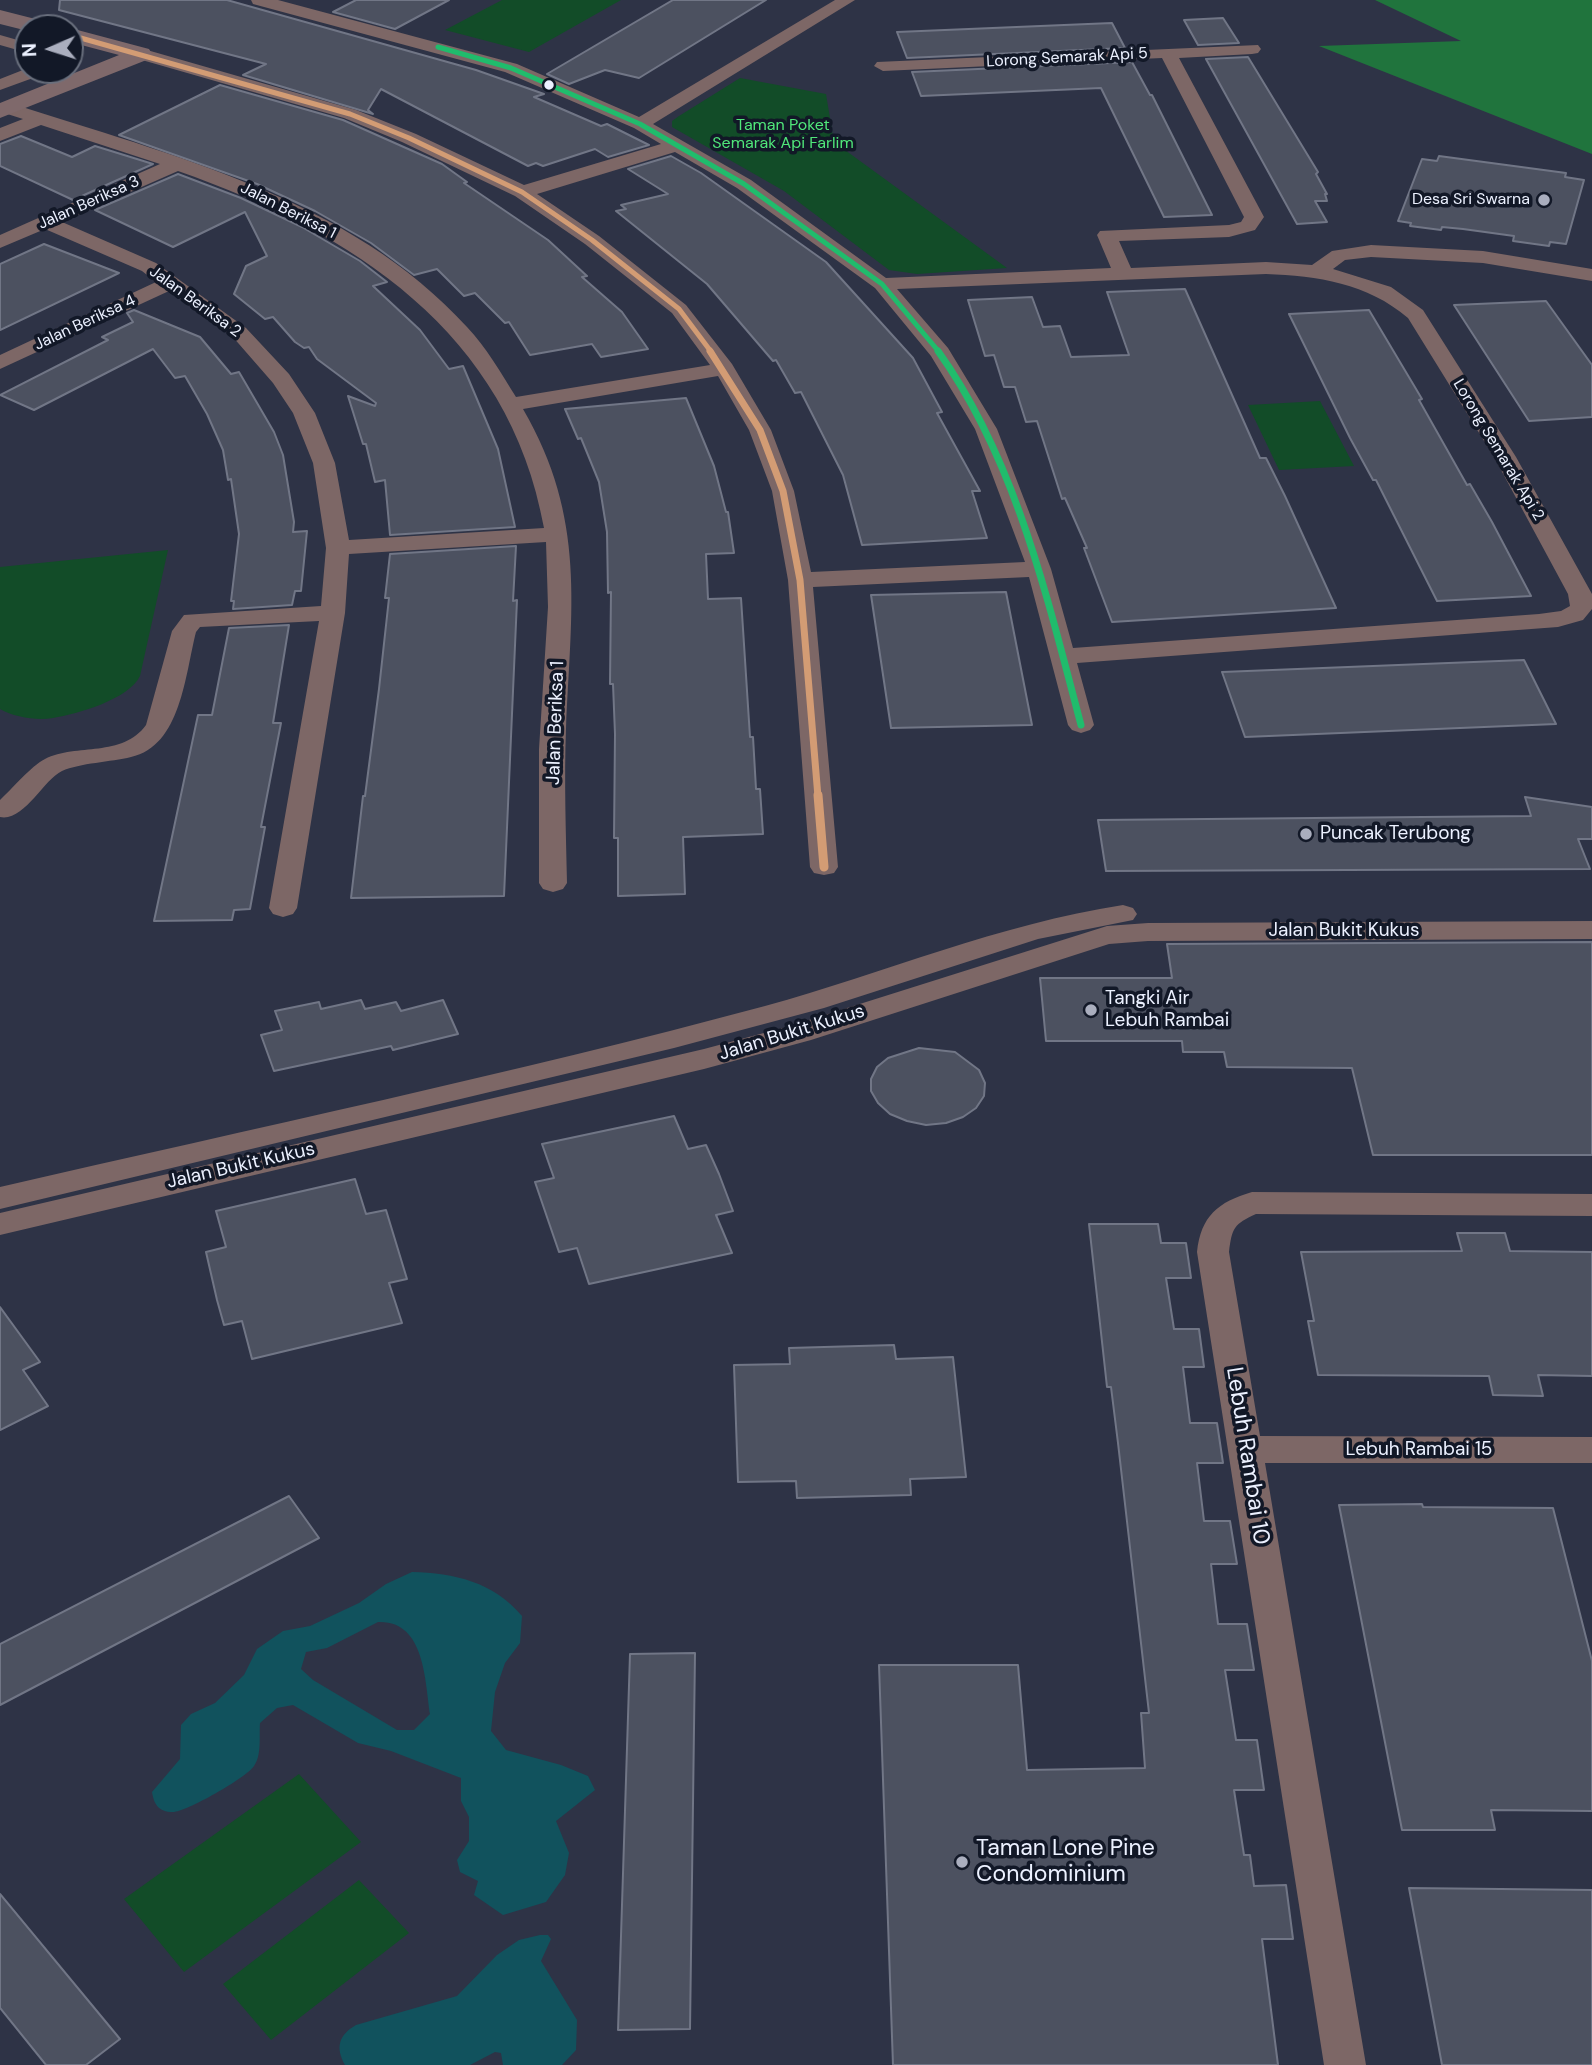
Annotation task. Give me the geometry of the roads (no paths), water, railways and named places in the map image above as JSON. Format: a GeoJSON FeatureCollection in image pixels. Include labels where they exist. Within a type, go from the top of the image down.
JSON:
{"type":"FeatureCollection","features":[{"type":"Feature","properties":{"kind":"main road"},"geometry":{"type":"LineString","coordinates":[[84,39],[141,54]]}},
{"type":"Feature","properties":{"kind":"main road"},"geometry":{"type":"LineString","coordinates":[[4,110],[141,54]]}},
{"type":"Feature","properties":{"kind":"street"},"geometry":{"type":"LineString","coordinates":[[259,0],[511,68],[640,124],[744,184],[882,284],[940,353],[986,429],[1040,569],[1081,725]]}},
{"type":"Feature","properties":{"kind":"street"},"geometry":{"type":"LineString","coordinates":[[640,124],[847,0]]}},
{"type":"Feature","properties":{"kind":"street","name":"Lorong Semarak Api 5"},"geometry":{"type":"LineString","coordinates":[[883,66],[1252,49]]}},
{"type":"Feature","properties":{"kind":"street"},"geometry":{"type":"LineString","coordinates":[[1123,272],[1107,235],[1229,231],[1248,226],[1254,217],[1168,53]]}},
{"type":"Feature","properties":{"kind":"street"},"geometry":{"type":"LineString","coordinates":[[141,54],[349,114],[409,138],[523,192],[592,240],[678,309],[724,369],[760,430],[783,491],[800,580],[824,867]]}},
{"type":"Feature","properties":{"kind":"street","name":"Jalan Beriksa 1"},"geometry":{"type":"LineString","coordinates":[[4,110],[177,163],[220,178],[278,204],[352,244],[411,286],[459,330],[511,404],[543,471],[557,534],[560,618],[553,731],[553,883]]}},
{"type":"Feature","properties":{"kind":"street"},"geometry":{"type":"LineString","coordinates":[[0,135],[40,119]]}},
{"type":"Feature","properties":{"kind":"street"},"geometry":{"type":"LineString","coordinates":[[523,192],[678,145]]}},
{"type":"Feature","properties":{"kind":"street","name":"Jalan Beriksa 3"},"geometry":{"type":"LineString","coordinates":[[0,242],[177,163]]}},
{"type":"Feature","properties":{"kind":"street","name":"Jalan Beriksa 2"},"geometry":{"type":"LineString","coordinates":[[45,222],[149,267],[239,332],[281,379],[304,413],[324,463],[338,548],[333,613],[284,908]]}},
{"type":"Feature","properties":{"kind":"street"},"geometry":{"type":"LineString","coordinates":[[1316,272],[1339,255],[1371,251],[1483,257],[1592,275]]}},
{"type":"Feature","properties":{"kind":"street","name":"Lorong Semarak Api 2"},"geometry":{"type":"LineString","coordinates":[[882,284],[1266,268],[1316,272],[1388,293],[1416,314],[1524,491],[1580,594],[1583,606],[1578,613],[1566,618],[1539,621],[1064,656]]}},
{"type":"Feature","properties":{"kind":"street","name":"Jalan Beriksa 4"},"geometry":{"type":"LineString","coordinates":[[0,363],[170,283]]}},
{"type":"Feature","properties":{"kind":"street"},"geometry":{"type":"LineString","coordinates":[[511,404],[724,369]]}},
{"type":"Feature","properties":{"kind":"street"},"geometry":{"type":"LineString","coordinates":[[338,548],[557,534]]}},
{"type":"Feature","properties":{"kind":"street"},"geometry":{"type":"LineString","coordinates":[[800,580],[1040,569]]}},
{"type":"Feature","properties":{"kind":"street"},"geometry":{"type":"LineString","coordinates":[[5,810],[53,765],[129,750],[141,746],[151,737],[159,725],[184,631],[193,620],[333,613]]}},
{"type":"Feature","properties":{"kind":"street","name":"Jalan Bukit Kukus"},"geometry":{"type":"LineString","coordinates":[[0,1198],[642,1047],[815,1002],[1042,929],[1078,920],[1149,912],[1592,912]]}},
{"type":"Feature","properties":{"kind":"street","name":"Jalan Bukit Kukus"},"geometry":{"type":"LineString","coordinates":[[0,1224],[716,1056],[800,1033],[1107,935],[1149,932],[1592,930]]}},
{"type":"Feature","properties":{"kind":"street","name":"Lebuh Rambai 10"},"geometry":{"type":"LineString","coordinates":[[1345,2065],[1213,1252],[1215,1229],[1227,1214],[1252,1203],[1592,1205]]}},
{"type":"Feature","properties":{"kind":"street","name":"Lebuh Rambai 15"},"geometry":{"type":"LineString","coordinates":[[1247,1449],[1592,1450]]}},
{"type":"Feature","properties":{"kind":"place","name":"Desa Sri Swarna"},"geometry":{"type":"Point","coordinates":[1544,200]}},
{"type":"Feature","properties":{"kind":"place","name":"Puncak Terubong"},"geometry":{"type":"Point","coordinates":[1306,834]}},
{"type":"Feature","properties":{"kind":"place","name":"Tangki Air Lebuh Rambai"},"geometry":{"type":"Point","coordinates":[1091,1010]}},
{"type":"Feature","properties":{"kind":"place","name":"Taman Lone Pine Condominium"},"geometry":{"type":"Point","coordinates":[962,1862]}},
{"type":"Feature","properties":{"kind":"park label","name":"Taman Poket Semarak Api Farlim"},"geometry":{"type":"Point","coordinates":[783,135]}}]}
